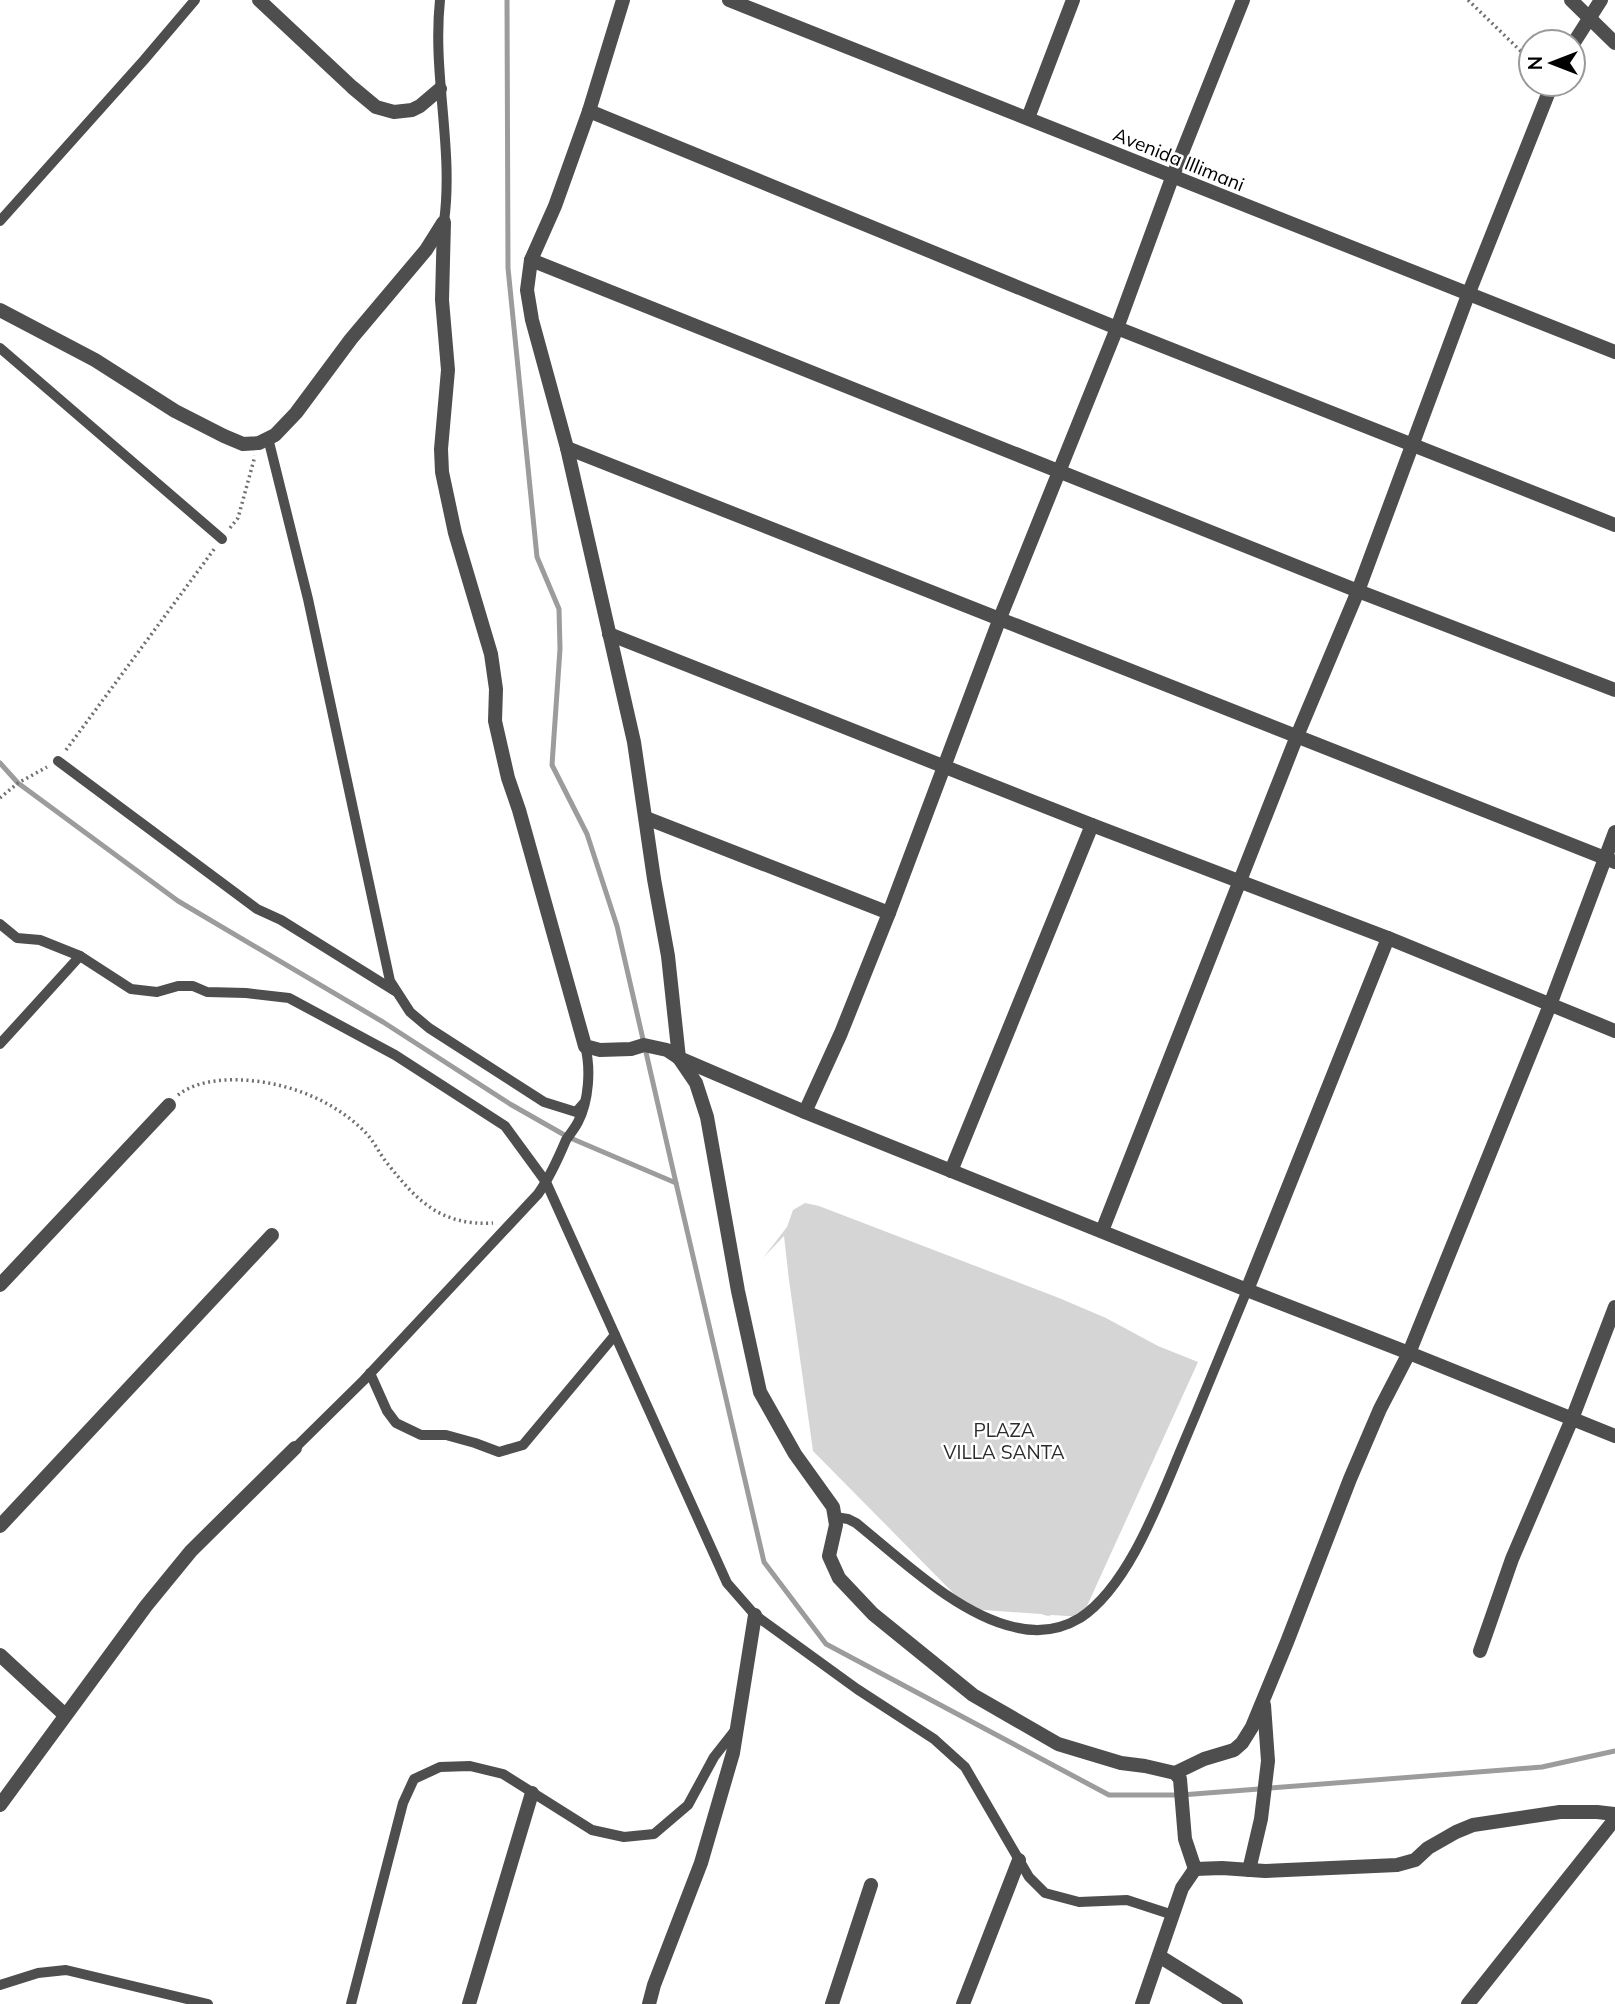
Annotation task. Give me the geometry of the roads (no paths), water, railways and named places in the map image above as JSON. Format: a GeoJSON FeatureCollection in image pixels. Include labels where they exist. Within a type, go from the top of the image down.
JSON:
{"type":"FeatureCollection","features":[{"type":"Feature","properties":{"kind":"street"},"geometry":{"type":"LineString","coordinates":[[259,0],[376,107],[394,112],[412,110],[440,89]]}},
{"type":"Feature","properties":{"kind":"street"},"geometry":{"type":"LineString","coordinates":[[623,0],[589,111],[555,206],[531,260],[527,289],[532,320],[567,448],[634,742],[668,956],[679,1058],[696,1083],[707,1117],[738,1291],[760,1391],[795,1454],[833,1507],[836,1525],[829,1556],[839,1578],[873,1614],[973,1695],[1059,1744],[1121,1763],[1175,1773],[1180,1779],[1185,1839],[1195,1869]]}},
{"type":"Feature","properties":{"kind":"street","name":"Avenida Illimani"},"geometry":{"type":"LineString","coordinates":[[729,0],[1615,352]]}},
{"type":"Feature","properties":{"kind":"street"},"geometry":{"type":"LineString","coordinates":[[1028,118],[1073,0]]}},
{"type":"Feature","properties":{"kind":"street"},"geometry":{"type":"LineString","coordinates":[[805,1112],[841,1033],[889,913],[1000,618],[1243,0]]}},
{"type":"Feature","properties":{"kind":"street"},"geometry":{"type":"LineString","coordinates":[[1571,0],[1615,43]]}},
{"type":"Feature","properties":{"kind":"street"},"geometry":{"type":"LineString","coordinates":[[1583,28],[1601,0]]}},
{"type":"Feature","properties":{"kind":"street"},"geometry":{"type":"LineString","coordinates":[[1102,1231],[1297,736],[1358,591],[1468,295],[1546,98]]}},
{"type":"Feature","properties":{"kind":"street"},"geometry":{"type":"LineString","coordinates":[[589,111],[1116,327],[1615,525]]}},
{"type":"Feature","properties":{"kind":"street"},"geometry":{"type":"LineString","coordinates":[[0,310],[95,360],[175,411],[243,444],[275,435],[296,413],[351,339],[426,250],[444,222]]}},
{"type":"Feature","properties":{"kind":"street"},"geometry":{"type":"LineString","coordinates":[[444,222],[443,311],[448,370],[441,449],[442,472],[455,533],[491,654],[496,689],[495,721],[508,778],[586,1046],[608,1050],[631,1049],[644,1045],[667,1051],[805,1112],[1615,1436]]}},
{"type":"Feature","properties":{"kind":"street"},"geometry":{"type":"LineString","coordinates":[[531,260],[1358,591],[1615,690]]}},
{"type":"Feature","properties":{"kind":"street"},"geometry":{"type":"LineString","coordinates":[[567,448],[1610,860]]}},
{"type":"Feature","properties":{"kind":"street"},"geometry":{"type":"LineString","coordinates":[[610,634],[1092,825],[1388,938],[1615,1031]]}},
{"type":"Feature","properties":{"kind":"street"},"geometry":{"type":"LineString","coordinates":[[646,818],[889,913]]}},
{"type":"Feature","properties":{"kind":"street"},"geometry":{"type":"LineString","coordinates":[[951,1171],[1092,825]]}},
{"type":"Feature","properties":{"kind":"street"},"geometry":{"type":"LineString","coordinates":[[1175,1773],[1204,1759],[1234,1750],[1248,1736],[1355,1468],[1380,1409],[1409,1353],[1610,860],[1615,832]]}},
{"type":"Feature","properties":{"kind":"street"},"geometry":{"type":"LineString","coordinates":[[1247,1290],[1388,938]]}},
{"type":"Feature","properties":{"kind":"street"},"geometry":{"type":"LineString","coordinates":[[0,1285],[169,1105]]}},
{"type":"Feature","properties":{"kind":"street"},"geometry":{"type":"LineString","coordinates":[[0,1526],[272,1235]]}},
{"type":"Feature","properties":{"kind":"street"},"geometry":{"type":"LineString","coordinates":[[1480,1651],[1512,1559],[1572,1419],[1615,1307]]}},
{"type":"Feature","properties":{"kind":"street"},"geometry":{"type":"LineString","coordinates":[[0,1805],[146,1606],[191,1551],[295,1448]]}},
{"type":"Feature","properties":{"kind":"street"},"geometry":{"type":"LineString","coordinates":[[649,2004],[701,1863],[733,1753],[755,1615]]}},
{"type":"Feature","properties":{"kind":"street"},"geometry":{"type":"LineString","coordinates":[[0,1656],[65,1715]]}},
{"type":"Feature","properties":{"kind":"street"},"geometry":{"type":"LineString","coordinates":[[1250,1870],[1261,1819],[1268,1761],[1263,1700]]}},
{"type":"Feature","properties":{"kind":"street"},"geometry":{"type":"LineString","coordinates":[[469,2004],[532,1793]]}},
{"type":"Feature","properties":{"kind":"street"},"geometry":{"type":"LineString","coordinates":[[1195,1869],[1265,1871],[1397,1864],[1415,1860],[1428,1848],[1473,1825],[1560,1812],[1597,1812],[1615,1816],[1468,2004]]}},
{"type":"Feature","properties":{"kind":"street"},"geometry":{"type":"LineString","coordinates":[[963,2004],[1019,1860]]}},
{"type":"Feature","properties":{"kind":"street"},"geometry":{"type":"LineString","coordinates":[[1142,2004],[1182,1888],[1195,1869]]}},
{"type":"Feature","properties":{"kind":"street"},"geometry":{"type":"LineString","coordinates":[[832,2004],[870,1885]]}},
{"type":"Feature","properties":{"kind":"street"},"geometry":{"type":"LineString","coordinates":[[1159,1956],[1236,2004]]}},
{"type":"Feature","properties":{"kind":"lane"},"geometry":{"type":"LineString","coordinates":[[0,221],[195,0]]}},
{"type":"Feature","properties":{"kind":"lane"},"geometry":{"type":"LineString","coordinates":[[440,0],[440,89],[447,203],[444,222]]}},
{"type":"Feature","properties":{"kind":"lane"},"geometry":{"type":"LineString","coordinates":[[0,348],[222,539]]}},
{"type":"Feature","properties":{"kind":"lane"},"geometry":{"type":"LineString","coordinates":[[263,440],[307,599],[390,981],[410,1012],[429,1028],[544,1102],[576,1112],[584,1103]]}},
{"type":"Feature","properties":{"kind":"lane"},"geometry":{"type":"LineString","coordinates":[[58,761],[257,909],[281,920],[396,992]]}},
{"type":"Feature","properties":{"kind":"lane"},"geometry":{"type":"LineString","coordinates":[[0,924],[17,939],[40,940],[80,957],[131,989],[157,992],[178,986],[193,986],[207,992],[289,998],[395,1055],[505,1126],[546,1182],[727,1583],[755,1615],[857,1689],[934,1739],[965,1767],[1029,1877],[1045,1893],[1079,1902],[1127,1900],[1173,1915]]}},
{"type":"Feature","properties":{"kind":"lane"},"geometry":{"type":"LineString","coordinates":[[0,1044],[80,957]]}},
{"type":"Feature","properties":{"kind":"lane"},"geometry":{"type":"LineString","coordinates":[[295,1448],[513,1222],[546,1182],[579,1121],[589,1062],[586,1046]]}},
{"type":"Feature","properties":{"kind":"lane"},"geometry":{"type":"LineString","coordinates":[[835,1517],[856,1523],[928,1581],[983,1617],[1016,1628],[1034,1630],[1047,1630],[1072,1623],[1091,1609],[1109,1590],[1142,1540],[1247,1290]]}},
{"type":"Feature","properties":{"kind":"lane"},"geometry":{"type":"LineString","coordinates":[[370,1373],[387,1411],[396,1423],[421,1436],[446,1436],[499,1452],[523,1445],[615,1335]]}},
{"type":"Feature","properties":{"kind":"lane"},"geometry":{"type":"LineString","coordinates":[[351,2004],[403,1803],[414,1779],[440,1767],[470,1766],[503,1774],[592,1830],[624,1837],[654,1834],[688,1805],[714,1757],[737,1728]]}},
{"type":"Feature","properties":{"kind":"lane"},"geometry":{"type":"LineString","coordinates":[[0,1985],[38,1973],[66,1970],[208,2004]]}},
{"type":"Feature","properties":{"kind":"waterway"},"geometry":{"type":"LineString","coordinates":[[507,0],[508,268],[537,557],[559,609],[560,649],[552,765],[587,834],[617,926],[676,1183]]}},
{"type":"Feature","properties":{"kind":"waterway"},"geometry":{"type":"LineString","coordinates":[[0,763],[18,783],[178,901],[383,1022],[510,1104],[568,1137],[676,1183],[764,1562],[826,1644],[1109,1795],[1181,1795],[1542,1767],[1615,1751]]}},
{"type":"Feature","properties":{"kind":"park label","name":"PLAZA VILLA SANTA"},"geometry":{"type":"Point","coordinates":[1004,1441]}}]}
